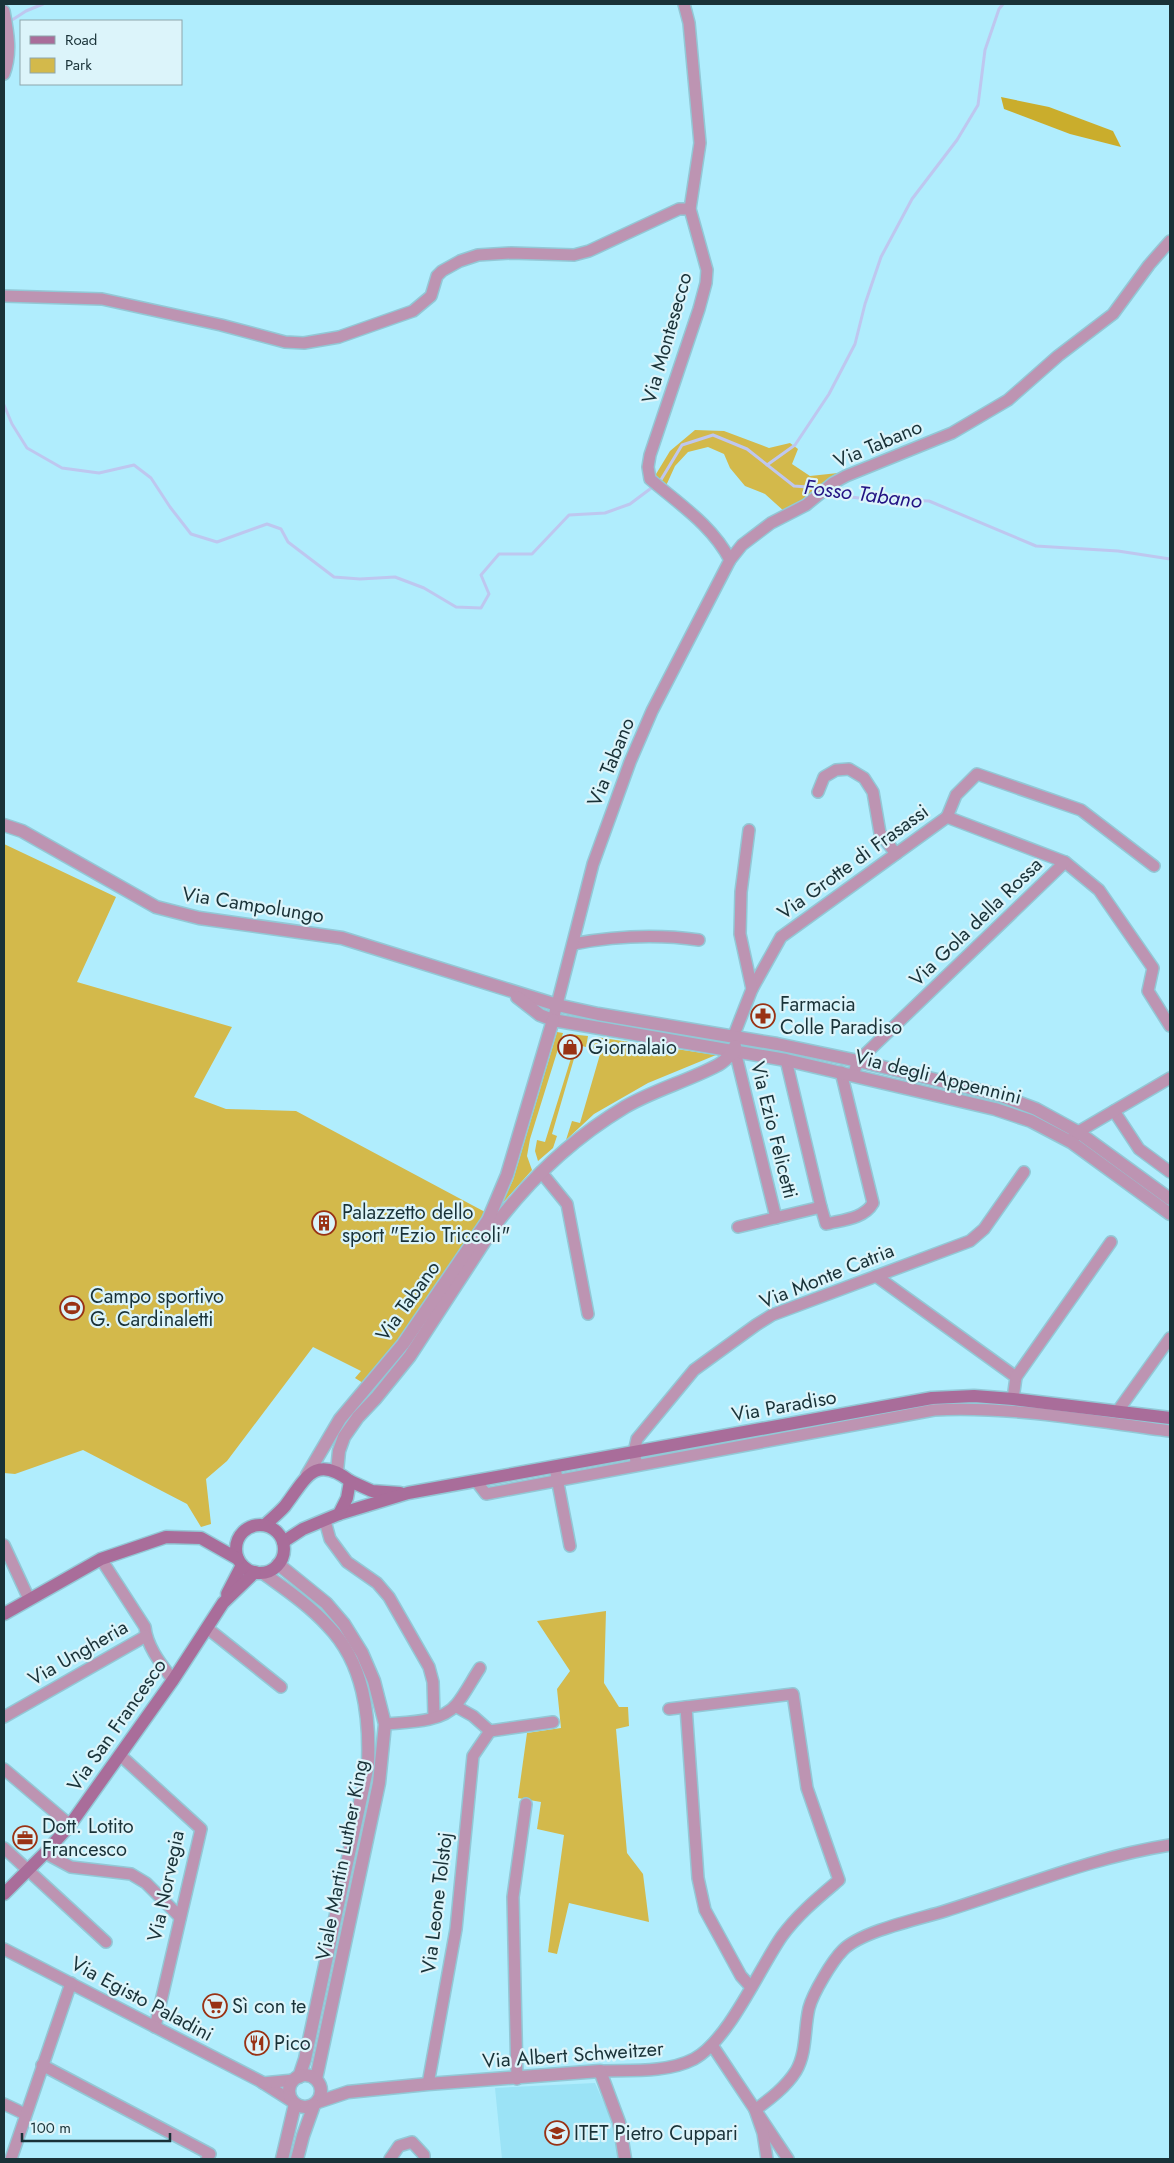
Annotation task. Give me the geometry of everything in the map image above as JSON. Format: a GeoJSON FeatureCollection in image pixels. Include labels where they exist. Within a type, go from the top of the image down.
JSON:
{"type":"FeatureCollection","features":[{"type":"Feature","properties":{"kind":"main road","name":"Via Paradiso"},"geometry":{"type":"LineString","coordinates":[[408,1493],[932,1398],[974,1396],[1013,1399],[1170,1418]]}},
{"type":"Feature","properties":{"kind":"main road"},"geometry":{"type":"LineString","coordinates":[[265,1525],[284,1508],[307,1475],[323,1469],[337,1472],[350,1481],[372,1491],[408,1493]]}},
{"type":"Feature","properties":{"kind":"main road"},"geometry":{"type":"LineString","coordinates":[[339,1514],[347,1498],[350,1481]]}},
{"type":"Feature","properties":{"kind":"main road"},"geometry":{"type":"LineString","coordinates":[[283,1542],[304,1529],[325,1522],[339,1514],[408,1493]]}},
{"type":"Feature","properties":{"kind":"main road"},"geometry":{"type":"LineString","coordinates":[[4,1614],[101,1559],[166,1536],[202,1538],[240,1562],[259,1572],[278,1564],[282,1557],[283,1542],[276,1531],[265,1525],[256,1525],[243,1532],[236,1544],[240,1562],[223,1602]]}},
{"type":"Feature","properties":{"kind":"main road","name":"Via San Francesco"},"geometry":{"type":"LineString","coordinates":[[4,1894],[45,1854],[70,1825],[173,1680],[223,1602],[259,1572]]}},
{"type":"Feature","properties":{"kind":"street","name":"Via Montesecco"},"geometry":{"type":"LineString","coordinates":[[684,4],[689,24],[700,143],[690,209],[707,270],[699,309],[650,455],[648,467],[650,479],[708,529],[723,546],[730,560]]}},
{"type":"Feature","properties":{"kind":"street"},"geometry":{"type":"LineString","coordinates":[[4,13],[9,47],[4,74]]}},
{"type":"Feature","properties":{"kind":"street"},"geometry":{"type":"LineString","coordinates":[[4,296],[102,299],[221,324],[286,342],[304,344],[339,337],[413,311],[431,296],[437,276],[460,261],[484,254],[574,255],[589,251],[679,209],[690,209]]}},
{"type":"Feature","properties":{"kind":"street","name":"Via Tabano"},"geometry":{"type":"LineString","coordinates":[[307,1475],[340,1419],[403,1344],[488,1220],[508,1175],[553,1020],[593,864],[630,762],[652,711],[730,560],[742,545],[771,523],[819,497],[833,483],[869,466],[952,433],[1008,400],[1058,356],[1114,314],[1149,265],[1170,241]]}},
{"type":"Feature","properties":{"kind":"street"},"geometry":{"type":"LineString","coordinates":[[818,792],[824,778],[836,770],[849,769],[864,778],[873,792],[880,833],[896,854]]}},
{"type":"Feature","properties":{"kind":"street"},"geometry":{"type":"LineString","coordinates":[[947,817],[956,795],[977,774],[1081,810],[1154,866]]}},
{"type":"Feature","properties":{"kind":"street","name":"Via Grotte di Frasassi"},"geometry":{"type":"LineString","coordinates":[[734,1035],[752,989],[780,937],[947,817],[1065,862],[1099,890],[1153,968],[1148,991],[1170,1026]]}},
{"type":"Feature","properties":{"kind":"street","name":"Via Campolungo"},"geometry":{"type":"LineString","coordinates":[[4,825],[22,831],[156,907],[200,918],[342,938],[557,1005]]}},
{"type":"Feature","properties":{"kind":"street"},"geometry":{"type":"LineString","coordinates":[[749,830],[741,892],[740,934],[752,989]]}},
{"type":"Feature","properties":{"kind":"street","name":"Via Gola della Rossa"},"geometry":{"type":"LineString","coordinates":[[847,1074],[858,1061],[1065,862]]}},
{"type":"Feature","properties":{"kind":"street"},"geometry":{"type":"LineString","coordinates":[[573,944],[602,938],[630,936],[672,936],[699,940]]}},
{"type":"Feature","properties":{"kind":"street","name":"Via Campolungo"},"geometry":{"type":"LineString","coordinates":[[508,991],[540,1015],[553,1020]]}},
{"type":"Feature","properties":{"kind":"street","name":"Via degli Appennini"},"geometry":{"type":"LineString","coordinates":[[557,1005],[598,1014],[734,1035],[858,1061],[999,1095],[1036,1109],[1170,1199]]}},
{"type":"Feature","properties":{"kind":"street","name":"Via degli Appennini"},"geometry":{"type":"LineString","coordinates":[[553,1020],[786,1060],[995,1109],[1075,1137],[1170,1214]]}},
{"type":"Feature","properties":{"kind":"street"},"geometry":{"type":"LineString","coordinates":[[734,1035],[736,1051]]}},
{"type":"Feature","properties":{"kind":"street","name":"Via Tabano"},"geometry":{"type":"LineString","coordinates":[[337,1472],[339,1451],[344,1437],[358,1417],[410,1356],[496,1224],[541,1172],[592,1130],[625,1107],[674,1083],[720,1065],[736,1051]]}},
{"type":"Feature","properties":{"kind":"street","name":"Via Ezio Felicetti"},"geometry":{"type":"LineString","coordinates":[[736,1051],[776,1218]]}},
{"type":"Feature","properties":{"kind":"street"},"geometry":{"type":"LineString","coordinates":[[786,1060],[826,1224],[858,1216],[870,1208],[873,1203],[847,1074]]}},
{"type":"Feature","properties":{"kind":"street"},"geometry":{"type":"LineString","coordinates":[[1075,1137],[1114,1111],[1170,1078]]}},
{"type":"Feature","properties":{"kind":"street"},"geometry":{"type":"LineString","coordinates":[[1114,1111],[1139,1149],[1170,1172]]}},
{"type":"Feature","properties":{"kind":"street"},"geometry":{"type":"LineString","coordinates":[[541,1172],[567,1204],[588,1314]]}},
{"type":"Feature","properties":{"kind":"street","name":"Via Monte Catria"},"geometry":{"type":"LineString","coordinates":[[634,1452],[637,1439],[694,1370],[740,1336],[772,1315],[970,1241],[984,1229],[1024,1172]]}},
{"type":"Feature","properties":{"kind":"street"},"geometry":{"type":"LineString","coordinates":[[738,1227],[821,1207]]}},
{"type":"Feature","properties":{"kind":"street"},"geometry":{"type":"LineString","coordinates":[[1013,1399],[1016,1377],[1110,1242]]}},
{"type":"Feature","properties":{"kind":"street"},"geometry":{"type":"LineString","coordinates":[[876,1276],[1016,1377]]}},
{"type":"Feature","properties":{"kind":"street"},"geometry":{"type":"LineString","coordinates":[[1117,1412],[1170,1338]]}},
{"type":"Feature","properties":{"kind":"street"},"geometry":{"type":"LineString","coordinates":[[476,1481],[486,1494],[934,1410],[973,1408],[1011,1411],[1170,1431]]}},
{"type":"Feature","properties":{"kind":"street"},"geometry":{"type":"LineString","coordinates":[[634,1452],[637,1466]]}},
{"type":"Feature","properties":{"kind":"street"},"geometry":{"type":"LineString","coordinates":[[554,1466],[570,1546]]}},
{"type":"Feature","properties":{"kind":"street"},"geometry":{"type":"LineString","coordinates":[[325,1522],[330,1539],[347,1562],[376,1583],[389,1597],[429,1667],[434,1717]]}},
{"type":"Feature","properties":{"kind":"street"},"geometry":{"type":"LineString","coordinates":[[4,1545],[29,1599]]}},
{"type":"Feature","properties":{"kind":"street"},"geometry":{"type":"LineString","coordinates":[[101,1559],[145,1627],[146,1636],[156,1656],[173,1680]]}},
{"type":"Feature","properties":{"kind":"street","name":"Viale Martin Luther King"},"geometry":{"type":"LineString","coordinates":[[278,1564],[326,1603],[344,1624],[362,1653],[374,1681],[384,1724],[379,1783],[318,2081],[322,2093],[305,2128],[297,2159]]}},
{"type":"Feature","properties":{"kind":"street","name":"Viale Martin Luther King"},"geometry":{"type":"LineString","coordinates":[[259,1572],[329,1626],[350,1656],[366,1703],[369,1731],[368,1765],[307,2049],[296,2078],[291,2084],[289,2093],[294,2103],[282,2159]]}},
{"type":"Feature","properties":{"kind":"street"},"geometry":{"type":"LineString","coordinates":[[207,1628],[281,1687]]}},
{"type":"Feature","properties":{"kind":"street","name":"Via Ungheria"},"geometry":{"type":"LineString","coordinates":[[4,1717],[146,1636]]}},
{"type":"Feature","properties":{"kind":"street"},"geometry":{"type":"LineString","coordinates":[[384,1724],[407,1722],[445,1714],[455,1706],[480,1668]]}},
{"type":"Feature","properties":{"kind":"street","name":"Via Albert Schweitzer"},"geometry":{"type":"LineString","coordinates":[[316,2104],[341,2093],[428,2084],[669,2067],[694,2059],[712,2044],[728,2024],[783,1935],[807,1907],[839,1880],[807,1788],[793,1694],[686,1707]]}},
{"type":"Feature","properties":{"kind":"street"},"geometry":{"type":"LineString","coordinates":[[455,1706],[473,1716],[490,1730],[553,1722]]}},
{"type":"Feature","properties":{"kind":"street"},"geometry":{"type":"LineString","coordinates":[[669,1709],[686,1707],[698,1878],[705,1910],[741,1976],[751,1986]]}},
{"type":"Feature","properties":{"kind":"street","name":"Via Leone Tolstoj"},"geometry":{"type":"LineString","coordinates":[[428,2084],[456,1929],[474,1756],[490,1730]]}},
{"type":"Feature","properties":{"kind":"street","name":"Via Norvegia"},"geometry":{"type":"LineString","coordinates":[[120,1755],[201,1829],[156,2028]]}},
{"type":"Feature","properties":{"kind":"street"},"geometry":{"type":"LineString","coordinates":[[4,1769],[70,1825]]}},
{"type":"Feature","properties":{"kind":"street"},"geometry":{"type":"LineString","coordinates":[[517,2079],[513,1897],[526,1804]]}},
{"type":"Feature","properties":{"kind":"street"},"geometry":{"type":"LineString","coordinates":[[756,2110],[786,2085],[796,2071],[802,2058],[809,2007],[826,1975],[844,1950],[861,1938],[1077,1868],[1148,1848],[1170,1845]]}},
{"type":"Feature","properties":{"kind":"street"},"geometry":{"type":"LineString","coordinates":[[4,1848],[106,1942]]}},
{"type":"Feature","properties":{"kind":"street"},"geometry":{"type":"LineString","coordinates":[[45,1854],[70,1867],[131,1874],[146,1883],[180,1917]]}},
{"type":"Feature","properties":{"kind":"street","name":"Via Egisto Paladini"},"geometry":{"type":"LineString","coordinates":[[4,1949],[263,2083],[294,2103]]}},
{"type":"Feature","properties":{"kind":"street"},"geometry":{"type":"LineString","coordinates":[[13,2159],[25,2114],[71,1983]]}},
{"type":"Feature","properties":{"kind":"street"},"geometry":{"type":"LineString","coordinates":[[712,2044],[788,2159]]}},
{"type":"Feature","properties":{"kind":"street"},"geometry":{"type":"LineString","coordinates":[[42,2064],[208,2156]]}},
{"type":"Feature","properties":{"kind":"street"},"geometry":{"type":"LineString","coordinates":[[600,2071],[619,2122],[625,2159]]}},
{"type":"Feature","properties":{"kind":"street"},"geometry":{"type":"LineString","coordinates":[[263,2083],[308,2075],[326,2088],[341,2093]]}},
{"type":"Feature","properties":{"kind":"street"},"geometry":{"type":"LineString","coordinates":[[294,2103],[306,2108],[316,2104]]}},
{"type":"Feature","properties":{"kind":"street"},"geometry":{"type":"LineString","coordinates":[[4,2104],[25,2114]]}},
{"type":"Feature","properties":{"kind":"street"},"geometry":{"type":"LineString","coordinates":[[756,2110],[763,2133],[767,2159]]}},
{"type":"Feature","properties":{"kind":"street"},"geometry":{"type":"LineString","coordinates":[[390,2159],[399,2146],[412,2142],[424,2155],[424,2159]]}},
{"type":"Feature","properties":{"kind":"shaded area"},"geometry":{"type":"Polygon","coordinates":[[[1001,97],[1049,107],[1113,131],[1121,147],[1070,134],[1004,109],[1001,97]]]}},
{"type":"Feature","properties":{"kind":"shaded area","name":"ITET Pietro Cuppari"},"geometry":{"type":"Polygon","coordinates":[[[595,2083],[609,2114],[619,2159],[502,2159],[495,2088],[595,2083]]]}},
{"type":"Feature","properties":{"kind":"green space"},"geometry":{"type":"Polygon","coordinates":[[[695,430],[724,431],[769,448],[790,443],[798,449],[792,464],[810,476],[838,473],[828,485],[785,512],[765,494],[745,486],[730,468],[724,454],[708,447],[688,452],[675,466],[665,488],[653,479],[670,451],[695,430]]]}},
{"type":"Feature","properties":{"kind":"green space"},"geometry":{"type":"Polygon","coordinates":[[[4,844],[116,897],[77,982],[232,1027],[194,1097],[226,1109],[296,1111],[485,1212],[416,1317],[363,1383],[355,1378],[361,1371],[313,1347],[227,1461],[206,1479],[211,1524],[201,1527],[187,1504],[83,1450],[15,1474],[4,1473],[4,844]]]}},
{"type":"Feature","properties":{"kind":"green space"},"geometry":{"type":"Polygon","coordinates":[[[557,1032],[563,1033],[530,1139],[527,1156],[532,1170],[501,1205],[513,1180],[557,1032]]]}},
{"type":"Feature","properties":{"kind":"green space"},"geometry":{"type":"Polygon","coordinates":[[[569,1034],[588,1036],[586,1047],[578,1045],[552,1134],[557,1136],[553,1148],[538,1161],[535,1151],[537,1140],[545,1142],[572,1055],[565,1052],[569,1034]]]}},
{"type":"Feature","properties":{"kind":"green space"},"geometry":{"type":"Polygon","coordinates":[[[596,1037],[716,1055],[648,1083],[594,1114],[566,1140],[572,1121],[580,1123],[601,1051],[593,1049],[596,1037]]]}},
{"type":"Feature","properties":{"kind":"green space"},"geometry":{"type":"Polygon","coordinates":[[[606,1611],[604,1683],[619,1707],[628,1707],[629,1726],[616,1729],[627,1853],[643,1874],[649,1922],[569,1903],[557,1954],[548,1952],[564,1835],[537,1829],[541,1802],[518,1798],[527,1733],[561,1728],[557,1689],[570,1671],[537,1621],[606,1611]]]}},
{"type":"Feature","properties":{"kind":"waterway"},"geometry":{"type":"LineString","coordinates":[[9,22],[26,11],[43,4]]}},
{"type":"Feature","properties":{"kind":"waterway"},"geometry":{"type":"LineString","coordinates":[[767,465],[795,445],[829,394],[855,344],[865,304],[881,257],[912,199],[957,140],[978,105],[985,50],[999,9],[1003,4]]}},
{"type":"Feature","properties":{"kind":"waterway","name":"Fosso Tabano"},"geometry":{"type":"LineString","coordinates":[[4,405],[12,424],[27,448],[62,468],[99,473],[134,465],[151,478],[191,534],[217,542],[267,524],[281,529],[288,542],[334,577],[360,579],[395,577],[424,588],[456,607],[481,608],[489,594],[481,575],[499,554],[532,554],[569,515],[605,513],[630,504],[654,486]]}},
{"type":"Feature","properties":{"kind":"waterway","name":"Fosso Tabano"},"geometry":{"type":"LineString","coordinates":[[659,483],[682,445],[713,435],[747,449],[794,486],[821,488]]}},
{"type":"Feature","properties":{"kind":"waterway","name":"Fosso Tabano"},"geometry":{"type":"LineString","coordinates":[[829,491],[843,496],[859,498],[929,501],[1036,546],[1118,551],[1170,559]]}},
{"type":"Feature","properties":{"kind":"place","name":"Farmacia Colle Paradiso"},"geometry":{"type":"Point","coordinates":[763,1016]}},
{"type":"Feature","properties":{"kind":"place","name":"Giornalaio"},"geometry":{"type":"Point","coordinates":[570,1047]}},
{"type":"Feature","properties":{"kind":"place","name":"Palazzetto dello sport \"Ezio Triccoli\""},"geometry":{"type":"Point","coordinates":[324,1223]}},
{"type":"Feature","properties":{"kind":"place","name":"Campo sportivo G. Cardinaletti"},"geometry":{"type":"Point","coordinates":[72,1308]}},
{"type":"Feature","properties":{"kind":"place","name":"Dott. Lotito Francesco"},"geometry":{"type":"Point","coordinates":[25,1838]}},
{"type":"Feature","properties":{"kind":"place","name":"Sì con te"},"geometry":{"type":"Point","coordinates":[215,2006]}},
{"type":"Feature","properties":{"kind":"place","name":"Pico"},"geometry":{"type":"Point","coordinates":[257,2043]}},
{"type":"Feature","properties":{"kind":"place","name":"ITET Pietro Cuppari"},"geometry":{"type":"Point","coordinates":[557,2133]}}]}
